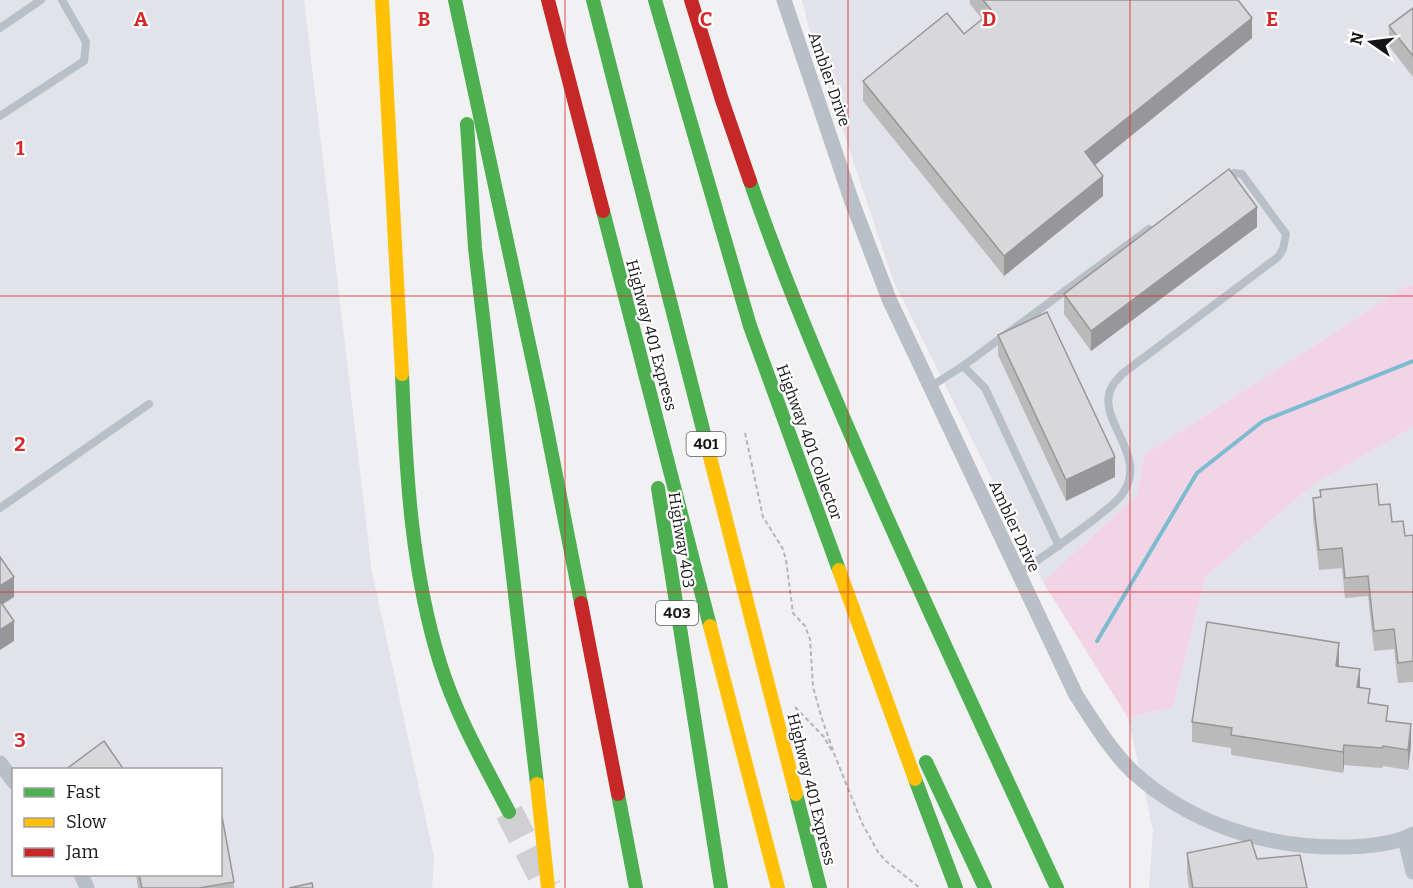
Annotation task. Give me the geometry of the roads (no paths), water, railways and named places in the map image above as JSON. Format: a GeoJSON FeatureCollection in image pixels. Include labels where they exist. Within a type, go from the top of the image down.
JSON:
{"type":"FeatureCollection","features":[{"type":"Feature","properties":{"kind":"highway"},"geometry":{"type":"LineString","coordinates":[[382,0],[397,250],[406,467],[412,534],[423,599],[440,664],[463,723],[509,812]]}},
{"type":"Feature","properties":{"kind":"highway"},"geometry":{"type":"LineString","coordinates":[[455,0],[542,404],[636,888]]}},
{"type":"Feature","properties":{"kind":"highway","name":"Highway 401 Express"},"geometry":{"type":"LineString","coordinates":[[548,0],[778,888]]}},
{"type":"Feature","properties":{"kind":"highway","name":"Highway 401 Express"},"geometry":{"type":"LineString","coordinates":[[593,0],[820,888]]}},
{"type":"Feature","properties":{"kind":"highway","name":"Highway 401 Collector"},"geometry":{"type":"LineString","coordinates":[[655,0],[750,326],[895,728],[956,888]]}},
{"type":"Feature","properties":{"kind":"highway"},"geometry":{"type":"LineString","coordinates":[[691,0],[722,100],[770,239],[828,384],[1057,888]]}},
{"type":"Feature","properties":{"kind":"highway"},"geometry":{"type":"LineString","coordinates":[[461,30],[475,248],[548,888]]}},
{"type":"Feature","properties":{"kind":"highway","name":"Highway 403"},"geometry":{"type":"LineString","coordinates":[[635,338],[721,888]]}},
{"type":"Feature","properties":{"kind":"highway"},"geometry":{"type":"LineString","coordinates":[[851,602],[985,888]]}},
{"type":"Feature","properties":{"kind":"street","name":"Ambler Drive"},"geometry":{"type":"LineString","coordinates":[[784,0],[870,251],[889,299],[1076,695],[1100,731],[1133,771],[1178,805],[1202,819],[1239,834],[1312,847],[1354,847],[1409,836]]}},
{"type":"Feature","properties":{"kind":"street"},"geometry":{"type":"LineString","coordinates":[[0,763],[12,779]]}},
{"type":"Feature","properties":{"kind":"street"},"geometry":{"type":"LineString","coordinates":[[1409,836],[1413,872]]}},
{"type":"Feature","properties":{"kind":"lane"},"geometry":{"type":"LineString","coordinates":[[0,28],[41,0]]}},
{"type":"Feature","properties":{"kind":"lane"},"geometry":{"type":"LineString","coordinates":[[0,116],[84,61],[86,42],[62,0]]}},
{"type":"Feature","properties":{"kind":"lane"},"geometry":{"type":"LineString","coordinates":[[1018,574],[1115,503],[1128,486],[1130,461],[1124,442],[1114,426],[1109,406],[1108,397],[1112,386],[1122,374],[1278,257],[1284,249],[1287,234],[1242,174],[1234,173],[1219,179]]}},
{"type":"Feature","properties":{"kind":"lane"},"geometry":{"type":"LineString","coordinates":[[929,387],[963,366],[1161,221]]}},
{"type":"Feature","properties":{"kind":"lane"},"geometry":{"type":"LineString","coordinates":[[963,366],[986,388],[1059,546]]}},
{"type":"Feature","properties":{"kind":"lane"},"geometry":{"type":"LineString","coordinates":[[0,508],[149,404]]}},
{"type":"Feature","properties":{"kind":"waterway"},"geometry":{"type":"LineString","coordinates":[[1097,641],[1197,473],[1263,421],[1413,361]]}},
{"type":"Feature","properties":{"kind":"tunnel"},"geometry":{"type":"LineString","coordinates":[[509,812],[548,888]]}}]}
